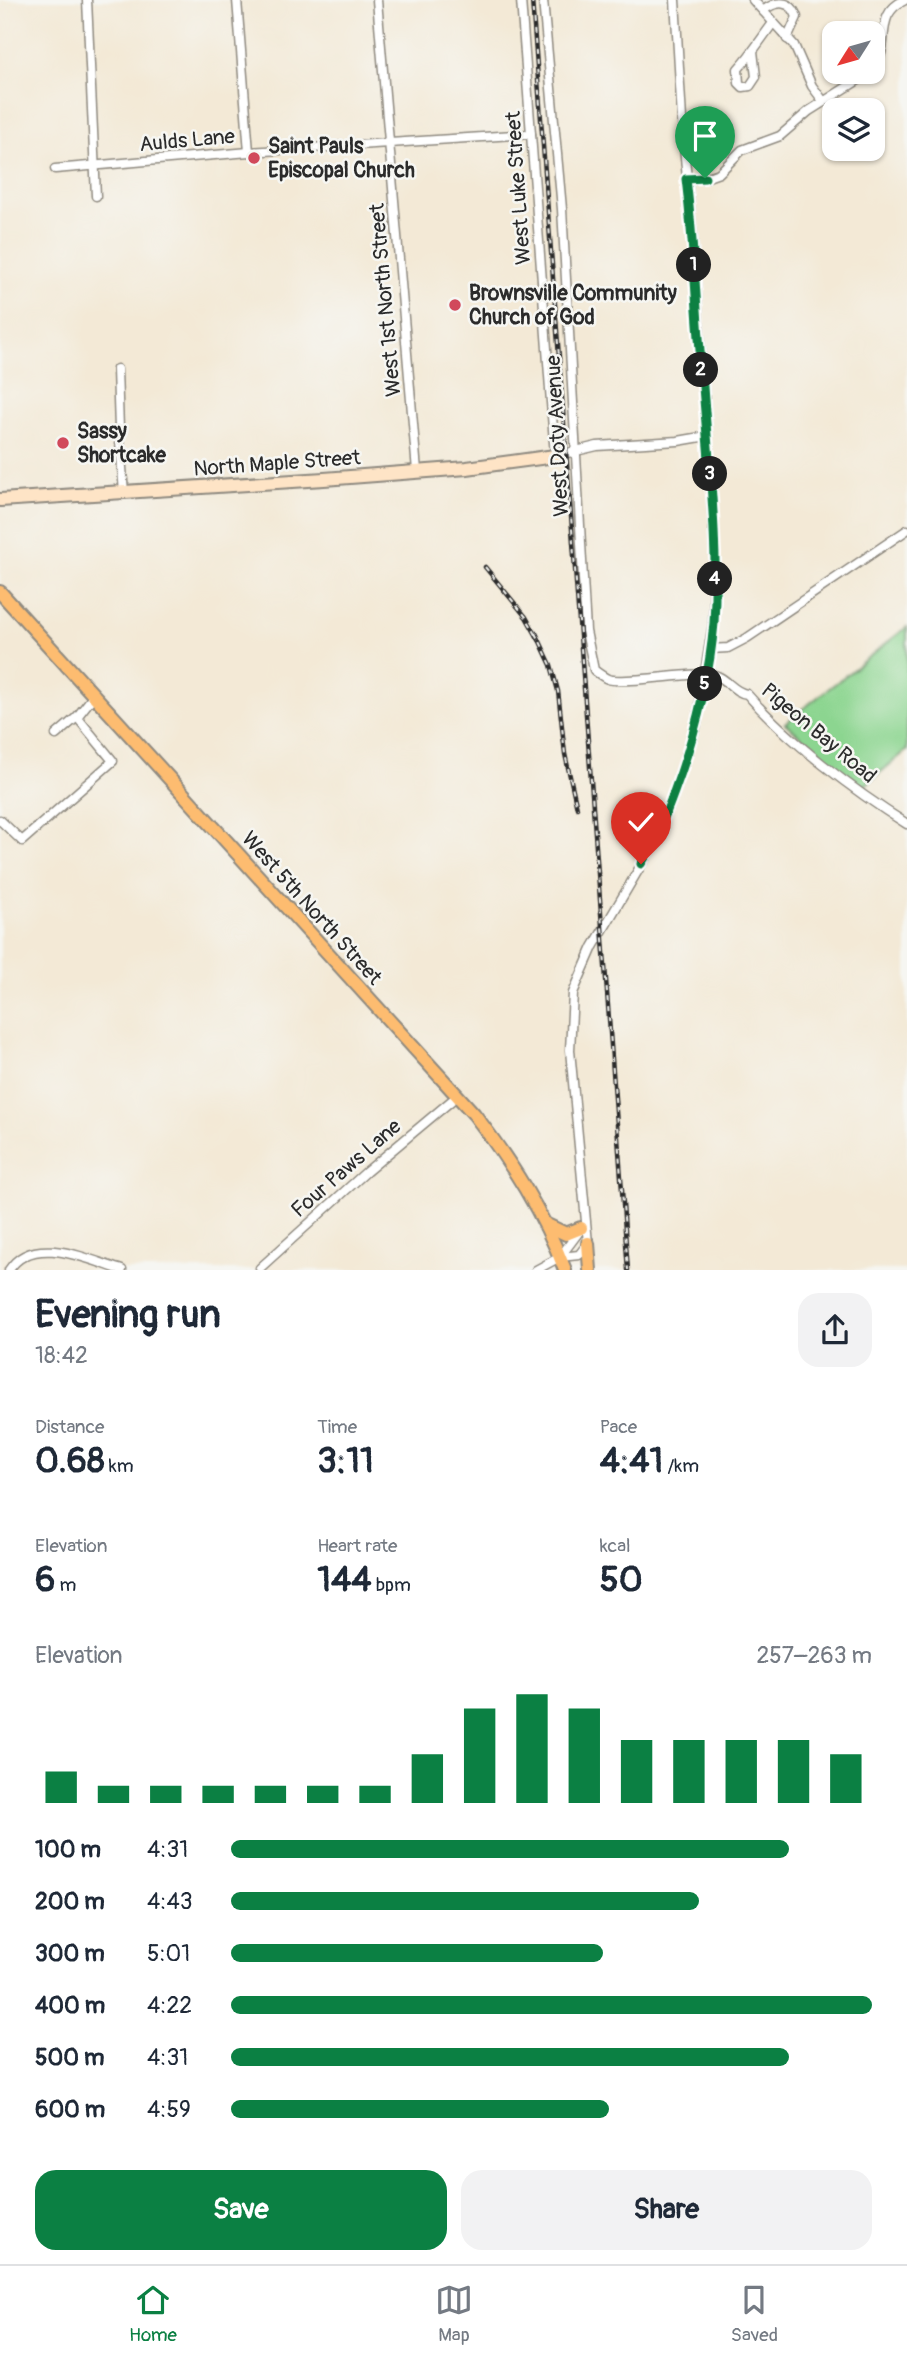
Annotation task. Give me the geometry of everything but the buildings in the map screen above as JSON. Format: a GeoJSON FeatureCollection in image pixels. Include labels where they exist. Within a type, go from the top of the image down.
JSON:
{"type":"FeatureCollection","features":[{"type":"Feature","properties":{"kind":"main road","name":"West 5th North Street"},"geometry":{"type":"LineString","coordinates":[[0,592],[474,1114],[509,1162],[547,1225],[565,1270]]}},
{"type":"Feature","properties":{"kind":"main road"},"geometry":{"type":"LineString","coordinates":[[547,1225],[566,1234],[581,1228]]}},
{"type":"Feature","properties":{"kind":"main road"},"geometry":{"type":"LineString","coordinates":[[588,1243],[590,1270]]}},
{"type":"Feature","properties":{"kind":"street"},"geometry":{"type":"LineString","coordinates":[[87,0],[96,196]]}},
{"type":"Feature","properties":{"kind":"street"},"geometry":{"type":"LineString","coordinates":[[237,0],[249,152]]}},
{"type":"Feature","properties":{"kind":"street","name":"West 1st North Street"},"geometry":{"type":"LineString","coordinates":[[377,0],[417,471]]}},
{"type":"Feature","properties":{"kind":"street","name":"West Luke Street"},"geometry":{"type":"LineString","coordinates":[[521,0],[555,456]]}},
{"type":"Feature","properties":{"kind":"street","name":"West Doty Avenue"},"geometry":{"type":"LineString","coordinates":[[542,0],[562,209],[586,631],[594,670],[610,680],[706,674]]}},
{"type":"Feature","properties":{"kind":"street"},"geometry":{"type":"LineString","coordinates":[[560,1256],[579,1255],[588,1243],[570,1050],[573,993],[593,947],[646,857],[669,807],[696,727],[710,649],[715,563],[675,0]]}},
{"type":"Feature","properties":{"kind":"street"},"geometry":{"type":"LineString","coordinates":[[753,0],[788,39],[801,59],[812,86],[822,99]]}},
{"type":"Feature","properties":{"kind":"street"},"geometry":{"type":"LineString","coordinates":[[886,24],[887,15],[895,5],[905,0]]}},
{"type":"Feature","properties":{"kind":"street"},"geometry":{"type":"LineString","coordinates":[[763,12],[777,2],[790,4],[797,17],[788,39]]}},
{"type":"Feature","properties":{"kind":"street"},"geometry":{"type":"LineString","coordinates":[[753,51],[773,23]]}},
{"type":"Feature","properties":{"kind":"street"},"geometry":{"type":"LineString","coordinates":[[830,98],[852,84]]}},
{"type":"Feature","properties":{"kind":"street"},"geometry":{"type":"LineString","coordinates":[[686,179],[705,178],[719,173],[742,150],[780,136],[822,104]]}},
{"type":"Feature","properties":{"kind":"street","name":"Aulds Lane"},"geometry":{"type":"LineString","coordinates":[[55,169],[249,152],[531,134]]}},
{"type":"Feature","properties":{"kind":"street"},"geometry":{"type":"LineString","coordinates":[[117,369],[124,493]]}},
{"type":"Feature","properties":{"kind":"street"},"geometry":{"type":"LineString","coordinates":[[555,456],[597,446],[706,436]]}},
{"type":"Feature","properties":{"kind":"street","name":"North Maple Street"},"geometry":{"type":"LineString","coordinates":[[0,500],[417,471],[530,461],[555,456]]}},
{"type":"Feature","properties":{"kind":"street"},"geometry":{"type":"LineString","coordinates":[[710,649],[728,648],[747,638],[907,530]]}},
{"type":"Feature","properties":{"kind":"street","name":"Pigeon Bay Road"},"geometry":{"type":"LineString","coordinates":[[706,674],[724,678],[741,693],[747,694],[763,712],[832,772],[907,824]]}},
{"type":"Feature","properties":{"kind":"street"},"geometry":{"type":"LineString","coordinates":[[56,735],[77,717],[95,694]]}},
{"type":"Feature","properties":{"kind":"street"},"geometry":{"type":"LineString","coordinates":[[0,820],[22,841],[113,761],[77,717]]}},
{"type":"Feature","properties":{"kind":"street","name":"Four Paws Lane"},"geometry":{"type":"LineString","coordinates":[[260,1268],[356,1180],[457,1096]]}},
{"type":"Feature","properties":{"kind":"street"},"geometry":{"type":"LineString","coordinates":[[536,1270],[560,1256],[581,1228],[583,1205]]}},
{"type":"Feature","properties":{"kind":"street"},"geometry":{"type":"LineString","coordinates":[[9,1270],[30,1248],[69,1254],[122,1270]]}},
{"type":"Feature","properties":{"kind":"green space"},"geometry":{"type":"Polygon","coordinates":[[[907,627],[907,750],[862,788],[785,723],[907,627]]]}},
{"type":"Feature","properties":{"kind":"railway"},"geometry":{"type":"LineString","coordinates":[[532,0],[628,1270]]}},
{"type":"Feature","properties":{"kind":"railway"},"geometry":{"type":"LineString","coordinates":[[485,567],[526,617],[539,640]]}},
{"type":"Feature","properties":{"kind":"railway"},"geometry":{"type":"LineString","coordinates":[[536,633],[551,665],[558,691],[565,754],[577,808]]}},
{"type":"Feature","properties":{"kind":"place","name":"Saint Pauls Episcopal Church"},"geometry":{"type":"Point","coordinates":[254,158]}},
{"type":"Feature","properties":{"kind":"place","name":"Brownsville Community Church of God"},"geometry":{"type":"Point","coordinates":[455,305]}},
{"type":"Feature","properties":{"kind":"place","name":"Sassy Shortcake"},"geometry":{"type":"Point","coordinates":[63,443]}},
{"type":"Feature","properties":{"kind":"route"},"geometry":{"type":"LineString","coordinates":[[641,864],[669,807],[696,727],[713,624],[715,563],[711,488],[686,179],[705,178]]}}]}
